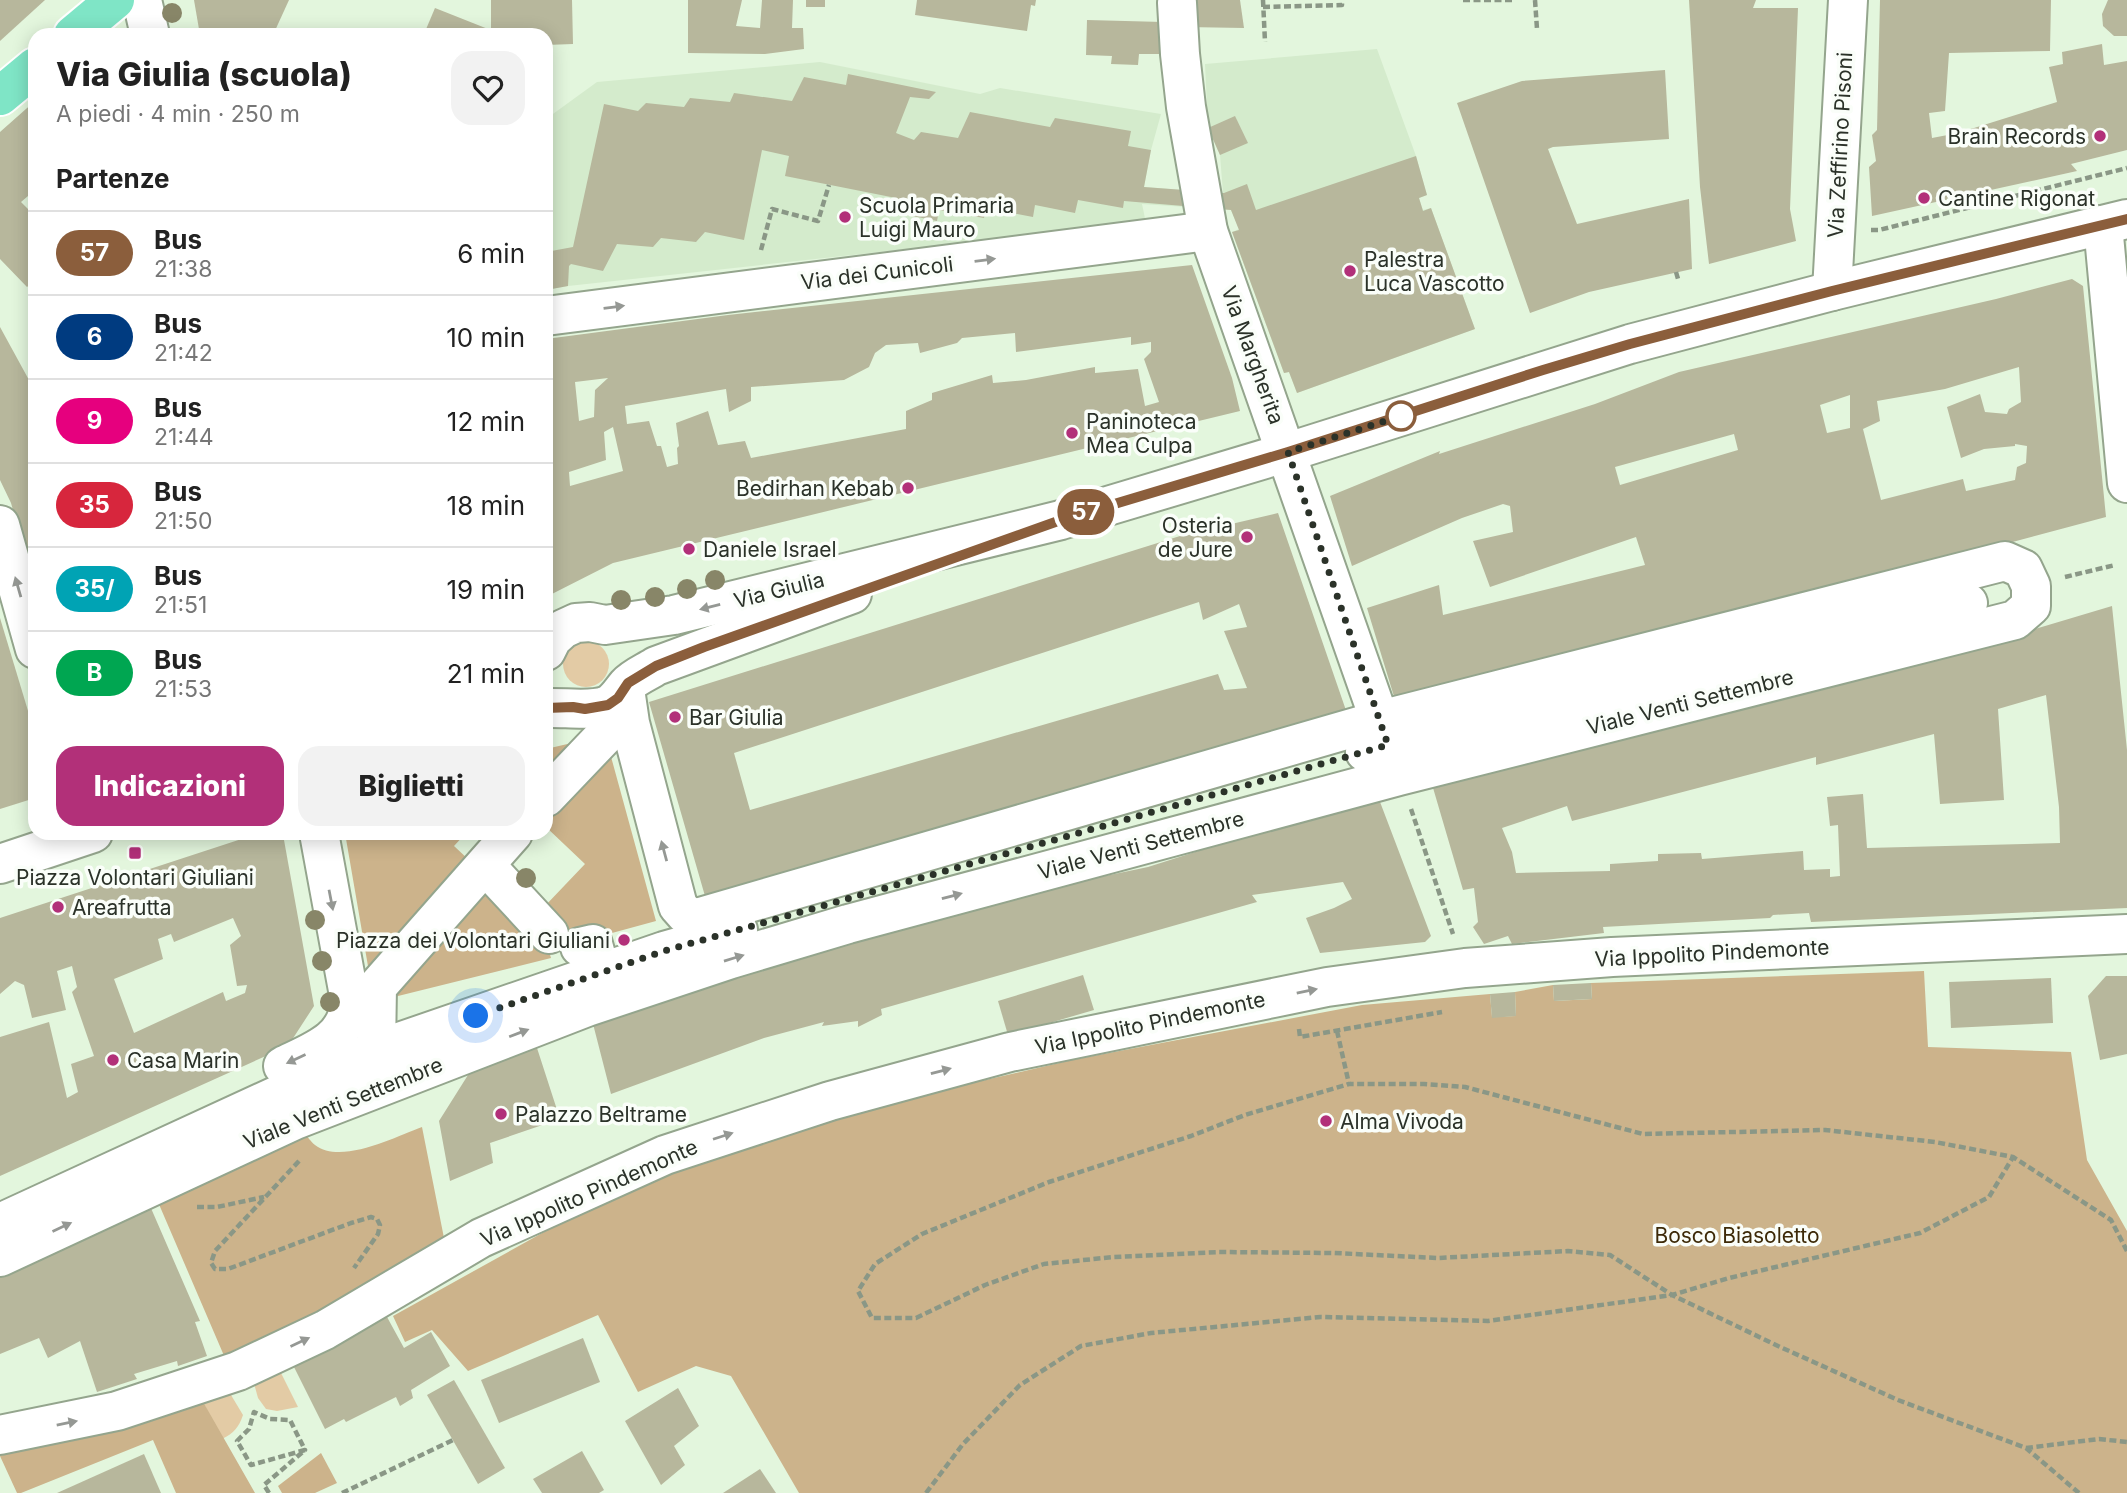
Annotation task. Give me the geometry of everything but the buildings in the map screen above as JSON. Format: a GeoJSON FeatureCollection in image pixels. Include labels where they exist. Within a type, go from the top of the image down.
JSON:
{"type":"FeatureCollection","features":[{"type":"Feature","properties":{"kind":"main road"},"geometry":{"type":"LineString","coordinates":[[81,28],[115,0]]}},
{"type":"Feature","properties":{"kind":"main road"},"geometry":{"type":"LineString","coordinates":[[0,96],[28,73]]}},
{"type":"Feature","properties":{"kind":"street"},"geometry":{"type":"LineString","coordinates":[[142,0],[148,28]]}},
{"type":"Feature","properties":{"kind":"street","name":"Via Zeffirino Pisoni"},"geometry":{"type":"LineString","coordinates":[[1832,291],[1848,0]]}},
{"type":"Feature","properties":{"kind":"street","name":"Via Margherita"},"geometry":{"type":"LineString","coordinates":[[1177,4],[1186,107],[1209,231],[1393,759]]}},
{"type":"Feature","properties":{"kind":"street"},"geometry":{"type":"LineString","coordinates":[[2115,222],[2127,483]]}},
{"type":"Feature","properties":{"kind":"street","name":"Via Giulia"},"geometry":{"type":"LineString","coordinates":[[553,638],[563,629],[576,623],[605,625],[640,622],[688,612],[1061,520],[1606,352],[1832,291],[2115,222]]}},
{"type":"Feature","properties":{"kind":"street","name":"Via dei Cunicoli"},"geometry":{"type":"LineString","coordinates":[[553,315],[1209,231]]}},
{"type":"Feature","properties":{"kind":"street","name":"Via Giulia"},"geometry":{"type":"LineString","coordinates":[[560,708],[585,709],[608,705],[626,686],[656,666],[1061,520]]}},
{"type":"Feature","properties":{"kind":"street"},"geometry":{"type":"LineString","coordinates":[[0,525],[28,624]]}},
{"type":"Feature","properties":{"kind":"street","name":"Viale Venti Settembre"},"geometry":{"type":"LineString","coordinates":[[0,1256],[295,1120],[587,1007],[731,959],[1393,759],[2005,562],[2023,569],[2031,586],[2031,606],[2015,620],[1393,759],[697,918],[686,915],[678,906],[630,723],[626,686]]}},
{"type":"Feature","properties":{"kind":"street","name":"Viale Venti Settembre"},"geometry":{"type":"LineString","coordinates":[[0,1223],[376,1050],[577,951],[664,951],[1393,759],[1968,603]]}},
{"type":"Feature","properties":{"kind":"street"},"geometry":{"type":"LineString","coordinates":[[605,625],[617,632],[626,643],[631,656],[631,670],[626,686]]}},
{"type":"Feature","properties":{"kind":"street"},"geometry":{"type":"LineString","coordinates":[[553,692],[561,701],[560,708]]}},
{"type":"Feature","properties":{"kind":"street"},"geometry":{"type":"LineString","coordinates":[[553,790],[611,729]]}},
{"type":"Feature","properties":{"kind":"street"},"geometry":{"type":"LineString","coordinates":[[0,864],[71,840]]}},
{"type":"Feature","properties":{"kind":"street"},"geometry":{"type":"LineString","coordinates":[[0,1195],[319,1049],[332,1040],[347,1018],[350,1001],[319,840]]}},
{"type":"Feature","properties":{"kind":"street"},"geometry":{"type":"LineString","coordinates":[[376,1050],[370,982],[486,866],[507,840]]}},
{"type":"Feature","properties":{"kind":"street"},"geometry":{"type":"LineString","coordinates":[[486,866],[577,951]]}},
{"type":"Feature","properties":{"kind":"street","name":"Via Ippolito Pindemonte"},"geometry":{"type":"LineString","coordinates":[[0,1435],[117,1411],[238,1371],[325,1330],[481,1238],[665,1155],[830,1101],[1010,1052],[1327,987],[1465,968],[1612,957],[2127,934]]}},
{"type":"Feature","properties":{"kind":"path"},"geometry":{"type":"LineString","coordinates":[[1263,0],[1265,42]]}},
{"type":"Feature","properties":{"kind":"path"},"geometry":{"type":"LineString","coordinates":[[1263,7],[1342,5],[1342,0]]}},
{"type":"Feature","properties":{"kind":"path"},"geometry":{"type":"LineString","coordinates":[[1463,0],[1512,0]]}},
{"type":"Feature","properties":{"kind":"path"},"geometry":{"type":"LineString","coordinates":[[1535,0],[1537,29]]}},
{"type":"Feature","properties":{"kind":"path"},"geometry":{"type":"LineString","coordinates":[[1867,224],[1872,230],[1879,230],[2127,168]]}},
{"type":"Feature","properties":{"kind":"path"},"geometry":{"type":"LineString","coordinates":[[773,251],[760,252],[772,209],[818,221],[829,185]]}},
{"type":"Feature","properties":{"kind":"path"},"geometry":{"type":"LineString","coordinates":[[1676,272],[1678,279]]}},
{"type":"Feature","properties":{"kind":"path"},"geometry":{"type":"LineString","coordinates":[[2054,580],[2115,565]]}},
{"type":"Feature","properties":{"kind":"path"},"geometry":{"type":"LineString","coordinates":[[1393,759],[1455,938]]}},
{"type":"Feature","properties":{"kind":"path"},"geometry":{"type":"LineString","coordinates":[[1336,1031],[1349,1084]]}},
{"type":"Feature","properties":{"kind":"path"},"geometry":{"type":"LineString","coordinates":[[2079,1493],[2026,1448],[1898,1400],[1779,1346],[1672,1295],[1611,1255],[1568,1251],[1438,1258],[1334,1253],[1219,1252],[1114,1257],[1044,1265],[985,1285],[916,1318],[872,1318],[858,1291],[875,1265],[922,1234],[1049,1182],[1191,1136],[1245,1115],[1349,1084],[1465,1087],[1643,1134],[1825,1130],[1935,1142],[2013,1157],[2111,1220],[2127,1251]]}},
{"type":"Feature","properties":{"kind":"path"},"geometry":{"type":"LineString","coordinates":[[926,1493],[963,1444],[1020,1385],[1081,1346],[1151,1333],[1320,1317],[1488,1321],[1672,1295],[1729,1278],[1920,1233],[1989,1196],[2013,1157]]}},
{"type":"Feature","properties":{"kind":"path"},"geometry":{"type":"LineString","coordinates":[[290,1171],[215,1251],[211,1263],[215,1269],[243,1265],[370,1217],[377,1219],[380,1225],[378,1234],[368,1248]]}},
{"type":"Feature","properties":{"kind":"path"},"geometry":{"type":"LineString","coordinates":[[216,1208],[265,1196]]}},
{"type":"Feature","properties":{"kind":"path"},"geometry":{"type":"LineString","coordinates":[[254,1412],[270,1419],[290,1420],[305,1450],[251,1465],[237,1441],[249,1429],[254,1412]]}},
{"type":"Feature","properties":{"kind":"path"},"geometry":{"type":"LineString","coordinates":[[2026,1448],[2099,1438],[2127,1442]]}},
{"type":"Feature","properties":{"kind":"path"},"geometry":{"type":"LineString","coordinates":[[342,1493],[453,1440]]}},
{"type":"Feature","properties":{"kind":"path"},"geometry":{"type":"LineString","coordinates":[[269,1493],[264,1485],[305,1450]]}},
{"type":"Feature","properties":{"kind":"shaded area","name":"Scuola Primaria Luigi Mauro"},"geometry":{"type":"Polygon","coordinates":[[[1377,49],[1416,156],[1427,195],[1419,198],[1423,210],[1431,208],[1475,329],[1297,393],[1289,372],[1284,373],[1232,232],[1239,229],[1231,210],[1142,204],[1146,223],[553,289],[553,114],[597,82],[820,62],[980,94],[1000,88],[1161,114],[1144,187],[1223,193],[1220,155],[1208,128],[1205,64],[1377,49]]]}},
{"type":"Feature","properties":{"kind":"shaded area"},"geometry":{"type":"Polygon","coordinates":[[[586,641],[602,648],[609,664],[602,680],[586,687],[570,680],[563,664],[570,648],[586,641]]]}},
{"type":"Feature","properties":{"kind":"shaded area"},"geometry":{"type":"Polygon","coordinates":[[[278,1367],[298,1407],[277,1411],[266,1409],[258,1398],[253,1380],[278,1367]]]}},
{"type":"Feature","properties":{"kind":"shaded area"},"geometry":{"type":"Polygon","coordinates":[[[228,1390],[243,1415],[236,1429],[222,1439],[202,1400],[228,1390]]]}},
{"type":"Feature","properties":{"kind":"green space"},"geometry":{"type":"Polygon","coordinates":[[[576,742],[553,767],[553,747],[576,742]]]}},
{"type":"Feature","properties":{"kind":"green space"},"geometry":{"type":"Polygon","coordinates":[[[610,753],[656,921],[579,942],[566,954],[556,946],[548,948],[551,958],[394,997],[490,886],[544,907],[585,864],[553,834],[553,812],[610,753]]]}},
{"type":"Feature","properties":{"kind":"green space"},"geometry":{"type":"Polygon","coordinates":[[[346,840],[460,840],[454,846],[470,861],[369,972],[346,840]]]}},
{"type":"Feature","properties":{"kind":"green space","name":"Bosco Biasoletto"},"geometry":{"type":"Polygon","coordinates":[[[1924,971],[1928,1047],[2071,1052],[2087,1160],[2127,1231],[2127,1493],[799,1493],[731,1376],[696,1366],[638,1392],[598,1315],[468,1371],[432,1330],[405,1342],[393,1316],[553,1227],[692,1160],[933,1092],[1072,1060],[1362,1005],[1490,994],[1492,1017],[1516,1016],[1515,992],[1553,985],[1554,1001],[1592,999],[1591,983],[1924,971]]]}},
{"type":"Feature","properties":{"kind":"green space"},"geometry":{"type":"Polygon","coordinates":[[[422,1127],[444,1238],[340,1305],[225,1358],[155,1195],[304,1132],[315,1145],[339,1152],[368,1147],[422,1127]]]}},
{"type":"Feature","properties":{"kind":"green space"},"geometry":{"type":"Polygon","coordinates":[[[202,1400],[255,1493],[176,1493],[153,1440],[21,1493],[17,1493],[0,1456],[0,1453],[202,1400]]]}},
{"type":"Feature","properties":{"kind":"green space"},"geometry":{"type":"Polygon","coordinates":[[[321,1453],[337,1483],[315,1493],[282,1493],[278,1486],[321,1453]]]}},
{"type":"Feature","properties":{"kind":"bus line","name":"57"},"geometry":{"type":"LineString","coordinates":[[553,708],[585,709],[608,705],[618,698],[628,683],[656,666],[704,647],[1061,520],[1288,452],[1521,377],[1630,344],[1832,291],[2127,219]]}},
{"type":"Feature","properties":{"kind":"place","name":"Brain Records"},"geometry":{"type":"Point","coordinates":[2100,136]}},
{"type":"Feature","properties":{"kind":"place","name":"Cantine Rigonat"},"geometry":{"type":"Point","coordinates":[1924,198]}},
{"type":"Feature","properties":{"kind":"place","name":"Scuola Primaria Luigi Mauro"},"geometry":{"type":"Point","coordinates":[845,217]}},
{"type":"Feature","properties":{"kind":"place","name":"Palestra Luca Vascotto"},"geometry":{"type":"Point","coordinates":[1350,271]}},
{"type":"Feature","properties":{"kind":"place","name":"Paninoteca Mea Culpa"},"geometry":{"type":"Point","coordinates":[1072,433]}},
{"type":"Feature","properties":{"kind":"place","name":"Bedirhan Kebab"},"geometry":{"type":"Point","coordinates":[908,488]}},
{"type":"Feature","properties":{"kind":"place","name":"Osteria de Jure"},"geometry":{"type":"Point","coordinates":[1247,537]}},
{"type":"Feature","properties":{"kind":"place","name":"Daniele Israel"},"geometry":{"type":"Point","coordinates":[689,549]}},
{"type":"Feature","properties":{"kind":"place","name":"Bar Giulia"},"geometry":{"type":"Point","coordinates":[675,717]}},
{"type":"Feature","properties":{"kind":"place","name":"Piazza Volontari Giuliani"},"geometry":{"type":"Point","coordinates":[135,853]}},
{"type":"Feature","properties":{"kind":"place","name":"Areafrutta"},"geometry":{"type":"Point","coordinates":[58,907]}},
{"type":"Feature","properties":{"kind":"place","name":"Piazza dei Volontari Giuliani"},"geometry":{"type":"Point","coordinates":[624,940]}},
{"type":"Feature","properties":{"kind":"place","name":"Casa Marin"},"geometry":{"type":"Point","coordinates":[113,1060]}},
{"type":"Feature","properties":{"kind":"place","name":"Palazzo Beltrame"},"geometry":{"type":"Point","coordinates":[501,1114]}},
{"type":"Feature","properties":{"kind":"place","name":"Alma Vivoda"},"geometry":{"type":"Point","coordinates":[1326,1121]}},
{"type":"Feature","properties":{"kind":"route"},"geometry":{"type":"LineString","coordinates":[[476,1016],[664,951],[1388,745],[1288,452],[1401,416]]}}]}
